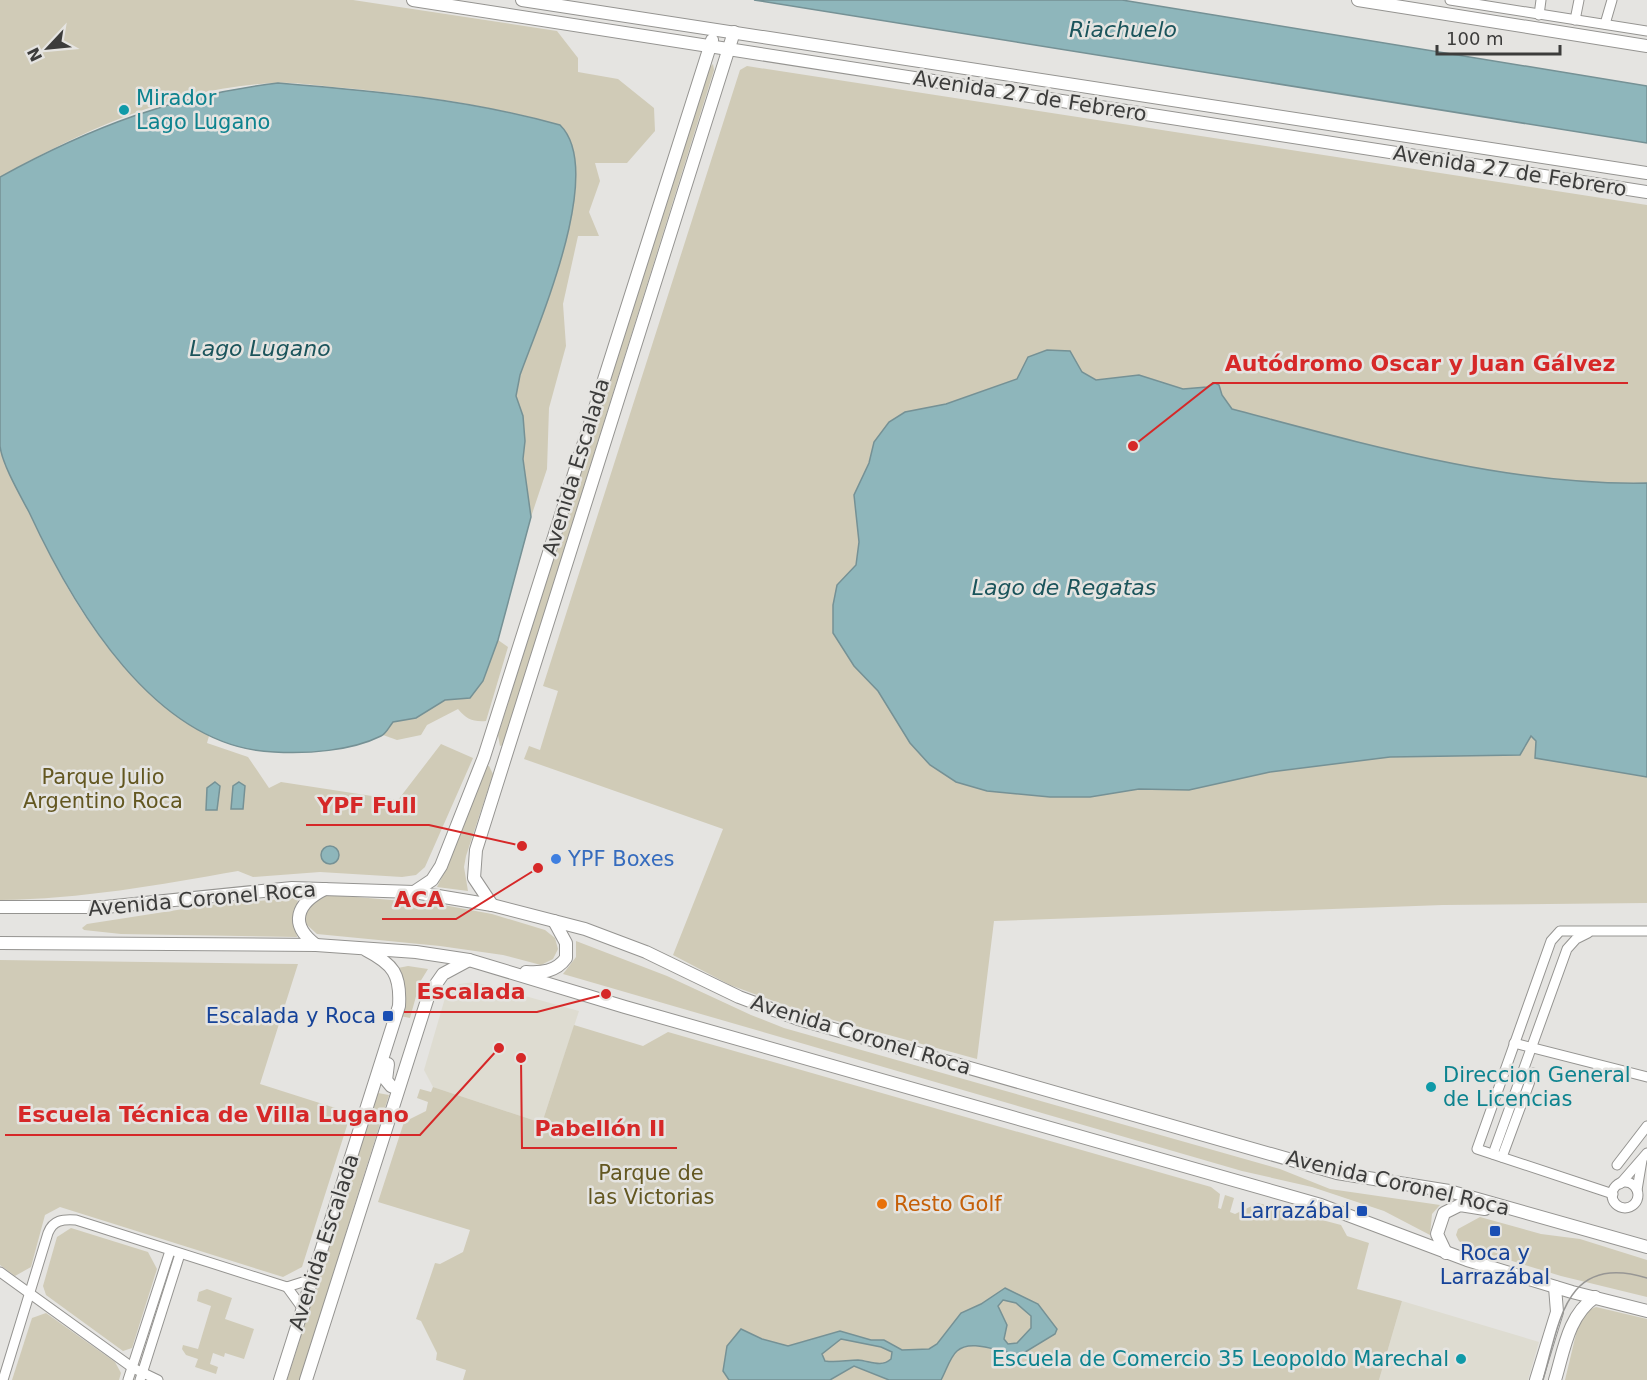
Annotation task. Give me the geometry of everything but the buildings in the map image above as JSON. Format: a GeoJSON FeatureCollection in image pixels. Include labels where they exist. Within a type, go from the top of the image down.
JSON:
{"type":"FeatureCollection","features":[{"type":"Feature","properties":{"kind":"main road","name":"Avenida 27 de Febrero"},"geometry":{"type":"LineString","coordinates":[[413,0],[1647,192]]}},
{"type":"Feature","properties":{"kind":"main road","name":"Avenida 27 de Febrero"},"geometry":{"type":"LineString","coordinates":[[522,0],[1647,173]]}},
{"type":"Feature","properties":{"kind":"main road"},"geometry":{"type":"LineString","coordinates":[[1360,0],[1647,46]]}},
{"type":"Feature","properties":{"kind":"main road","name":"Avenida Escalada"},"geometry":{"type":"LineString","coordinates":[[414,892],[432,880],[441,866],[484,757],[716,29]]}},
{"type":"Feature","properties":{"kind":"main road","name":"Avenida Escalada"},"geometry":{"type":"LineString","coordinates":[[492,905],[474,878],[473,863],[502,763],[734,32]]}},
{"type":"Feature","properties":{"kind":"main road"},"geometry":{"type":"LineString","coordinates":[[484,757],[502,763]]}},
{"type":"Feature","properties":{"kind":"main road"},"geometry":{"type":"LineString","coordinates":[[316,945],[306,938],[301,929],[299,915],[307,900],[327,889]]}},
{"type":"Feature","properties":{"kind":"main road","name":"Avenida Coronel Roca"},"geometry":{"type":"LineString","coordinates":[[0,908],[97,908],[261,890],[327,889],[414,892],[492,905],[622,942],[740,998],[798,1019],[1337,1173],[1449,1191],[1647,1247]]}},
{"type":"Feature","properties":{"kind":"main road"},"geometry":{"type":"LineString","coordinates":[[508,970],[545,972],[562,964],[567,950],[563,935],[554,921]]}},
{"type":"Feature","properties":{"kind":"main road","name":"Avenida Coronel Roca"},"geometry":{"type":"LineString","coordinates":[[0,943],[316,945],[416,951],[469,960],[625,1007],[1321,1205],[1446,1253],[1555,1287],[1647,1311]]}},
{"type":"Feature","properties":{"kind":"main road","name":"Avenida Escalada"},"geometry":{"type":"LineString","coordinates":[[280,1380],[395,1023],[400,995],[396,976],[390,964],[362,948]]}},
{"type":"Feature","properties":{"kind":"main road","name":"Avenida Escalada"},"geometry":{"type":"LineString","coordinates":[[306,1380],[402,1073],[433,986],[443,974],[469,960]]}},
{"type":"Feature","properties":{"kind":"main road"},"geometry":{"type":"LineString","coordinates":[[398,1089],[388,1084],[386,1076],[396,1040],[395,1023],[407,1022],[411,1028],[401,1062],[402,1073]]}},
{"type":"Feature","properties":{"kind":"main road"},"geometry":{"type":"LineString","coordinates":[[1446,1253],[1437,1234],[1440,1219],[1448,1210],[1467,1205],[1497,1211],[1509,1208]]}},
{"type":"Feature","properties":{"kind":"main road"},"geometry":{"type":"LineString","coordinates":[[1536,1380],[1557,1312],[1555,1287]]}},
{"type":"Feature","properties":{"kind":"main road"},"geometry":{"type":"LineString","coordinates":[[1555,1380],[1573,1322],[1582,1307],[1595,1297]]}},
{"type":"Feature","properties":{"kind":"street"},"geometry":{"type":"LineString","coordinates":[[1450,0],[1647,31]]}},
{"type":"Feature","properties":{"kind":"street"},"geometry":{"type":"LineString","coordinates":[[1539,15],[1541,0]]}},
{"type":"Feature","properties":{"kind":"street"},"geometry":{"type":"LineString","coordinates":[[1575,20],[1579,0]]}},
{"type":"Feature","properties":{"kind":"street"},"geometry":{"type":"LineString","coordinates":[[1605,24],[1612,0]]}},
{"type":"Feature","properties":{"kind":"street"},"geometry":{"type":"LineString","coordinates":[[1645,1155],[1636,1202],[1630,1207],[1618,1206],[1612,1194],[1477,1149],[1551,940],[1560,931],[1647,931]]}},
{"type":"Feature","properties":{"kind":"street"},"geometry":{"type":"LineString","coordinates":[[1498,1156],[1567,948],[1576,939],[1593,931]]}},
{"type":"Feature","properties":{"kind":"street"},"geometry":{"type":"LineString","coordinates":[[1514,1043],[1647,1077]]}},
{"type":"Feature","properties":{"kind":"street"},"geometry":{"type":"LineString","coordinates":[[1498,1156],[1533,1073]]}},
{"type":"Feature","properties":{"kind":"street"},"geometry":{"type":"LineString","coordinates":[[1617,1165],[1647,1126]]}},
{"type":"Feature","properties":{"kind":"street"},"geometry":{"type":"LineString","coordinates":[[1612,1194],[1645,1155]]}},
{"type":"Feature","properties":{"kind":"street"},"geometry":{"type":"LineString","coordinates":[[1620,1184],[1631,1184],[1637,1190]]}},
{"type":"Feature","properties":{"kind":"street"},"geometry":{"type":"LineString","coordinates":[[3,1380],[51,1226],[58,1221],[76,1220],[287,1287],[312,1279]]}},
{"type":"Feature","properties":{"kind":"street"},"geometry":{"type":"LineString","coordinates":[[129,1380],[170,1251]]}},
{"type":"Feature","properties":{"kind":"street"},"geometry":{"type":"LineString","coordinates":[[141,1377],[180,1254]]}},
{"type":"Feature","properties":{"kind":"street"},"geometry":{"type":"LineString","coordinates":[[0,1272],[133,1368],[141,1377],[158,1380]]}},
{"type":"Feature","properties":{"kind":"street"},"geometry":{"type":"LineString","coordinates":[[287,1287],[303,1309]]}},
{"type":"Feature","properties":{"kind":"shaded area"},"geometry":{"type":"Polygon","coordinates":[[[475,982],[579,1011],[542,1123],[433,1087],[424,1070],[445,998],[459,984],[475,982]]]}},
{"type":"Feature","properties":{"kind":"shaded area"},"geometry":{"type":"Polygon","coordinates":[[[1402,1301],[1539,1342],[1528,1380],[1379,1380],[1402,1301]]]}},
{"type":"Feature","properties":{"kind":"green space"},"geometry":{"type":"Polygon","coordinates":[[[0,0],[353,0],[557,31],[578,58],[578,72],[618,79],[654,108],[655,131],[627,163],[595,163],[600,181],[589,212],[599,236],[578,236],[563,304],[566,346],[549,408],[547,469],[531,517],[523,459],[525,441],[523,416],[516,396],[520,375],[553,285],[573,210],[576,176],[572,147],[560,125],[480,106],[399,94],[294,83],[240,86],[204,92],[133,114],[65,143],[0,177],[0,0]]]}},
{"type":"Feature","properties":{"kind":"green space"},"geometry":{"type":"Polygon","coordinates":[[[713,64],[714,70],[503,745],[500,746],[498,735],[708,69],[713,64]]]}},
{"type":"Feature","properties":{"kind":"green space"},"geometry":{"type":"Polygon","coordinates":[[[747,66],[1647,205],[1647,903],[1443,905],[994,921],[977,1059],[804,1012],[730,985],[673,955],[723,829],[524,759],[529,746],[540,750],[558,691],[543,686],[740,70],[747,66]]]}},
{"type":"Feature","properties":{"kind":"green space","name":"Parque Julio Argentino Roca"},"geometry":{"type":"Polygon","coordinates":[[[0,447],[58,571],[81,610],[107,646],[136,680],[170,710],[209,736],[207,743],[248,757],[269,788],[281,782],[398,800],[441,744],[473,758],[425,867],[416,875],[402,877],[320,872],[253,877],[238,871],[90,894],[0,900],[0,447]]]}},
{"type":"Feature","properties":{"kind":"green space"},"geometry":{"type":"Polygon","coordinates":[[[498,640],[508,647],[486,721],[470,719],[458,709],[427,725],[421,735],[397,740],[383,735],[393,722],[416,718],[445,700],[470,698],[483,681],[498,640]]]}},
{"type":"Feature","properties":{"kind":"green space"},"geometry":{"type":"Polygon","coordinates":[[[486,766],[489,766],[493,774],[466,856],[464,867],[468,891],[437,887],[448,865],[486,766]]]}},
{"type":"Feature","properties":{"kind":"green space"},"geometry":{"type":"Polygon","coordinates":[[[322,896],[438,904],[492,914],[545,930],[555,938],[558,949],[553,959],[541,965],[503,955],[440,946],[317,934],[306,924],[305,908],[322,896]]]}},
{"type":"Feature","properties":{"kind":"green space"},"geometry":{"type":"Polygon","coordinates":[[[294,898],[298,900],[294,915],[297,937],[121,934],[82,928],[87,924],[209,905],[294,898]]]}},
{"type":"Feature","properties":{"kind":"green space"},"geometry":{"type":"Polygon","coordinates":[[[576,941],[667,976],[784,1028],[1280,1169],[1330,1189],[1440,1205],[1432,1214],[1430,1235],[1384,1211],[1312,1187],[1242,1171],[563,974],[576,957],[576,941]]]}},
{"type":"Feature","properties":{"kind":"green space"},"geometry":{"type":"Polygon","coordinates":[[[0,960],[298,964],[260,1084],[351,1113],[302,1267],[283,1277],[60,1207],[45,1215],[31,1267],[15,1276],[0,1265],[0,960]]]}},
{"type":"Feature","properties":{"kind":"green space"},"geometry":{"type":"Polygon","coordinates":[[[408,966],[428,969],[420,982],[410,1018],[400,1016],[406,991],[398,968],[408,966]]]}},
{"type":"Feature","properties":{"kind":"green space","name":"Parque de las Victorias"},"geometry":{"type":"Polygon","coordinates":[[[574,1025],[643,1046],[668,1032],[1211,1187],[1220,1194],[1218,1208],[1221,1209],[1225,1195],[1234,1198],[1230,1212],[1235,1214],[1258,1203],[1341,1225],[1347,1236],[1369,1243],[1357,1289],[1402,1301],[1379,1380],[463,1380],[466,1370],[436,1360],[437,1353],[421,1321],[416,1319],[435,1263],[440,1264],[463,1252],[470,1230],[378,1202],[404,1122],[426,1111],[428,1102],[417,1098],[420,1089],[431,1092],[433,1087],[542,1123],[574,1025]]]}},
{"type":"Feature","properties":{"kind":"green space"},"geometry":{"type":"Polygon","coordinates":[[[378,1093],[389,1095],[300,1380],[287,1380],[378,1093]]]}},
{"type":"Feature","properties":{"kind":"green space"},"geometry":{"type":"Polygon","coordinates":[[[1480,1217],[1541,1234],[1580,1239],[1647,1260],[1647,1297],[1561,1276],[1466,1247],[1456,1235],[1458,1229],[1480,1217]]]}},
{"type":"Feature","properties":{"kind":"green space"},"geometry":{"type":"Polygon","coordinates":[[[71,1228],[148,1252],[157,1269],[132,1348],[123,1351],[46,1295],[43,1286],[57,1237],[71,1228]]]}},
{"type":"Feature","properties":{"kind":"green space"},"geometry":{"type":"Polygon","coordinates":[[[207,1289],[232,1298],[225,1319],[254,1329],[244,1359],[225,1353],[224,1357],[213,1353],[210,1364],[218,1367],[216,1374],[195,1367],[198,1359],[186,1355],[182,1349],[183,1345],[198,1349],[211,1306],[197,1301],[199,1292],[207,1289]]]}},
{"type":"Feature","properties":{"kind":"green space"},"geometry":{"type":"Polygon","coordinates":[[[1596,1307],[1647,1319],[1647,1380],[1565,1380],[1581,1313],[1596,1307]]]}},
{"type":"Feature","properties":{"kind":"green space"},"geometry":{"type":"Polygon","coordinates":[[[46,1313],[115,1362],[121,1373],[119,1380],[12,1380],[32,1318],[46,1313]]]}},
{"type":"Feature","properties":{"kind":"water","name":"Riachuelo"},"geometry":{"type":"Polygon","coordinates":[[[754,0],[1122,0],[1647,86],[1647,143],[754,0]]]}},
{"type":"Feature","properties":{"kind":"water","name":"Lago Lugano"},"geometry":{"type":"Polygon","coordinates":[[[278,83],[455,102],[560,125],[572,146],[576,176],[573,210],[564,247],[541,320],[520,375],[516,396],[523,416],[525,441],[523,459],[531,517],[498,640],[483,681],[470,698],[445,700],[416,718],[393,722],[383,735],[369,741],[343,748],[300,752],[274,752],[231,744],[192,726],[156,699],[123,666],[94,629],[69,589],[12,479],[0,446],[0,177],[67,143],[134,116],[204,96],[278,83]]]}},
{"type":"Feature","properties":{"kind":"water","name":"Lago de Regatas"},"geometry":{"type":"Polygon","coordinates":[[[1047,350],[1070,351],[1082,372],[1096,380],[1139,375],[1183,389],[1207,387],[1215,383],[1219,385],[1222,395],[1232,409],[1385,449],[1543,478],[1647,483],[1647,777],[1535,758],[1536,741],[1531,736],[1520,755],[1390,757],[1270,772],[1189,790],[1139,789],[1090,797],[1050,797],[987,791],[956,782],[930,765],[910,743],[878,691],[854,666],[833,633],[833,605],[837,585],[856,565],[859,542],[854,495],[869,463],[874,442],[889,422],[905,412],[946,404],[1017,379],[1028,357],[1047,350]]]}},
{"type":"Feature","properties":{"kind":"water"},"geometry":{"type":"Polygon","coordinates":[[[215,782],[220,786],[217,810],[206,810],[207,788],[215,782]]]}},
{"type":"Feature","properties":{"kind":"water"},"geometry":{"type":"Polygon","coordinates":[[[239,782],[245,786],[243,809],[231,809],[233,786],[239,782]]]}},
{"type":"Feature","properties":{"kind":"water"},"geometry":{"type":"Polygon","coordinates":[[[326,846],[334,846],[339,851],[337,862],[326,864],[321,859],[321,851],[326,846]]]}},
{"type":"Feature","properties":{"kind":"water"},"geometry":{"type":"Polygon","coordinates":[[[1005,1288],[1038,1304],[1057,1329],[1055,1334],[1022,1354],[979,1346],[963,1347],[952,1357],[941,1380],[889,1380],[854,1366],[830,1380],[729,1380],[723,1371],[727,1346],[741,1329],[762,1339],[788,1346],[840,1331],[871,1340],[884,1340],[902,1350],[929,1349],[937,1344],[961,1313],[981,1304],[1005,1288]],[[1003,1300],[998,1306],[1007,1325],[1004,1339],[1008,1344],[1017,1343],[1031,1328],[1031,1316],[1016,1303],[1003,1300]],[[841,1339],[822,1354],[825,1361],[858,1360],[879,1364],[891,1359],[892,1352],[881,1347],[841,1339]]]}},
{"type":"Feature","properties":{"kind":"tram line"},"geometry":{"type":"LineString","coordinates":[[1543,1380],[1562,1315],[1571,1298],[1583,1284],[1599,1275],[1620,1273],[1647,1278]]}},
{"type":"Feature","properties":{"kind":"place","name":"Mirador Lago Lugano"},"geometry":{"type":"Point","coordinates":[124,110]}},
{"type":"Feature","properties":{"kind":"place","name":"Autódromo Oscar y Juan Gálvez"},"geometry":{"type":"Point","coordinates":[1133,446]}},
{"type":"Feature","properties":{"kind":"place","name":"YPF Full"},"geometry":{"type":"Point","coordinates":[522,846]}},
{"type":"Feature","properties":{"kind":"place","name":"YPF Boxes"},"geometry":{"type":"Point","coordinates":[556,859]}},
{"type":"Feature","properties":{"kind":"place","name":"ACA"},"geometry":{"type":"Point","coordinates":[538,868]}},
{"type":"Feature","properties":{"kind":"place","name":"Escalada"},"geometry":{"type":"Point","coordinates":[606,994]}},
{"type":"Feature","properties":{"kind":"place","name":"Escalada y Roca"},"geometry":{"type":"Point","coordinates":[388,1016]}},
{"type":"Feature","properties":{"kind":"place","name":"Escuela Técnica de Villa Lugano"},"geometry":{"type":"Point","coordinates":[499,1048]}},
{"type":"Feature","properties":{"kind":"place","name":"Pabellón II"},"geometry":{"type":"Point","coordinates":[521,1058]}},
{"type":"Feature","properties":{"kind":"place","name":"Direccion General de Licencias"},"geometry":{"type":"Point","coordinates":[1431,1087]}},
{"type":"Feature","properties":{"kind":"place","name":"Resto Golf"},"geometry":{"type":"Point","coordinates":[882,1204]}},
{"type":"Feature","properties":{"kind":"place","name":"Larrazábal"},"geometry":{"type":"Point","coordinates":[1362,1211]}},
{"type":"Feature","properties":{"kind":"place","name":"Roca y Larrazábal"},"geometry":{"type":"Point","coordinates":[1495,1231]}},
{"type":"Feature","properties":{"kind":"place","name":"Escuela de Comercio 35 Leopoldo Marechal"},"geometry":{"type":"Point","coordinates":[1461,1359]}}]}
